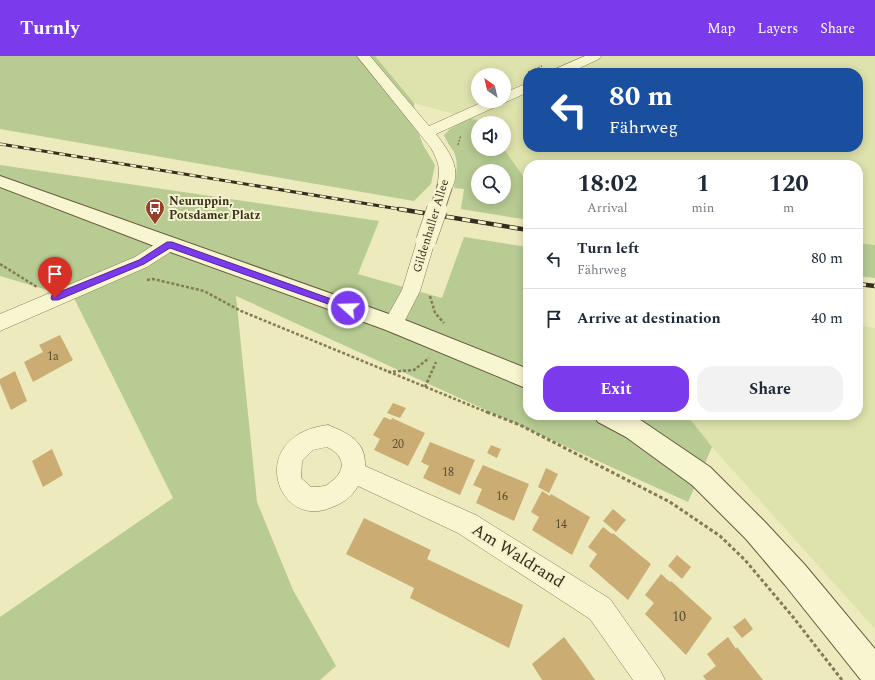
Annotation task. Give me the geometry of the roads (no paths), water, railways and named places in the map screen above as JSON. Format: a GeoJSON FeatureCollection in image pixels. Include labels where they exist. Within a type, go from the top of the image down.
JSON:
{"type":"FeatureCollection","features":[{"type":"Feature","properties":{"kind":"main road"},"geometry":{"type":"LineString","coordinates":[[0,181],[169,244],[393,324],[523,377]]}},
{"type":"Feature","properties":{"kind":"main road"},"geometry":{"type":"LineString","coordinates":[[616,420],[634,429],[701,476],[755,530],[795,575],[875,673]]}},
{"type":"Feature","properties":{"kind":"street","name":"Gildenhaller Allee"},"geometry":{"type":"LineString","coordinates":[[363,56],[427,132],[446,161],[448,173],[411,291],[393,324]]}},
{"type":"Feature","properties":{"kind":"street"},"geometry":{"type":"LineString","coordinates":[[569,68],[595,56]]}},
{"type":"Feature","properties":{"kind":"street"},"geometry":{"type":"LineString","coordinates":[[511,92],[523,82]]}},
{"type":"Feature","properties":{"kind":"street"},"geometry":{"type":"LineString","coordinates":[[427,132],[481,108]]}},
{"type":"Feature","properties":{"kind":"street"},"geometry":{"type":"LineString","coordinates":[[0,322],[141,262],[169,244]]}},
{"type":"Feature","properties":{"kind":"street","name":"Am Waldrand"},"geometry":{"type":"LineString","coordinates":[[353,472],[467,524],[600,609],[650,680]]}},
{"type":"Feature","properties":{"kind":"railway"},"geometry":{"type":"LineString","coordinates":[[0,144],[405,210]]}},
{"type":"Feature","properties":{"kind":"railway"},"geometry":{"type":"LineString","coordinates":[[399,209],[523,229]]}},
{"type":"Feature","properties":{"kind":"railway"},"geometry":{"type":"LineString","coordinates":[[863,285],[875,286]]}},
{"type":"Feature","properties":{"kind":"place","name":"Neuruppin, Potsdamer Platz"},"geometry":{"type":"Point","coordinates":[155,225]}}]}
